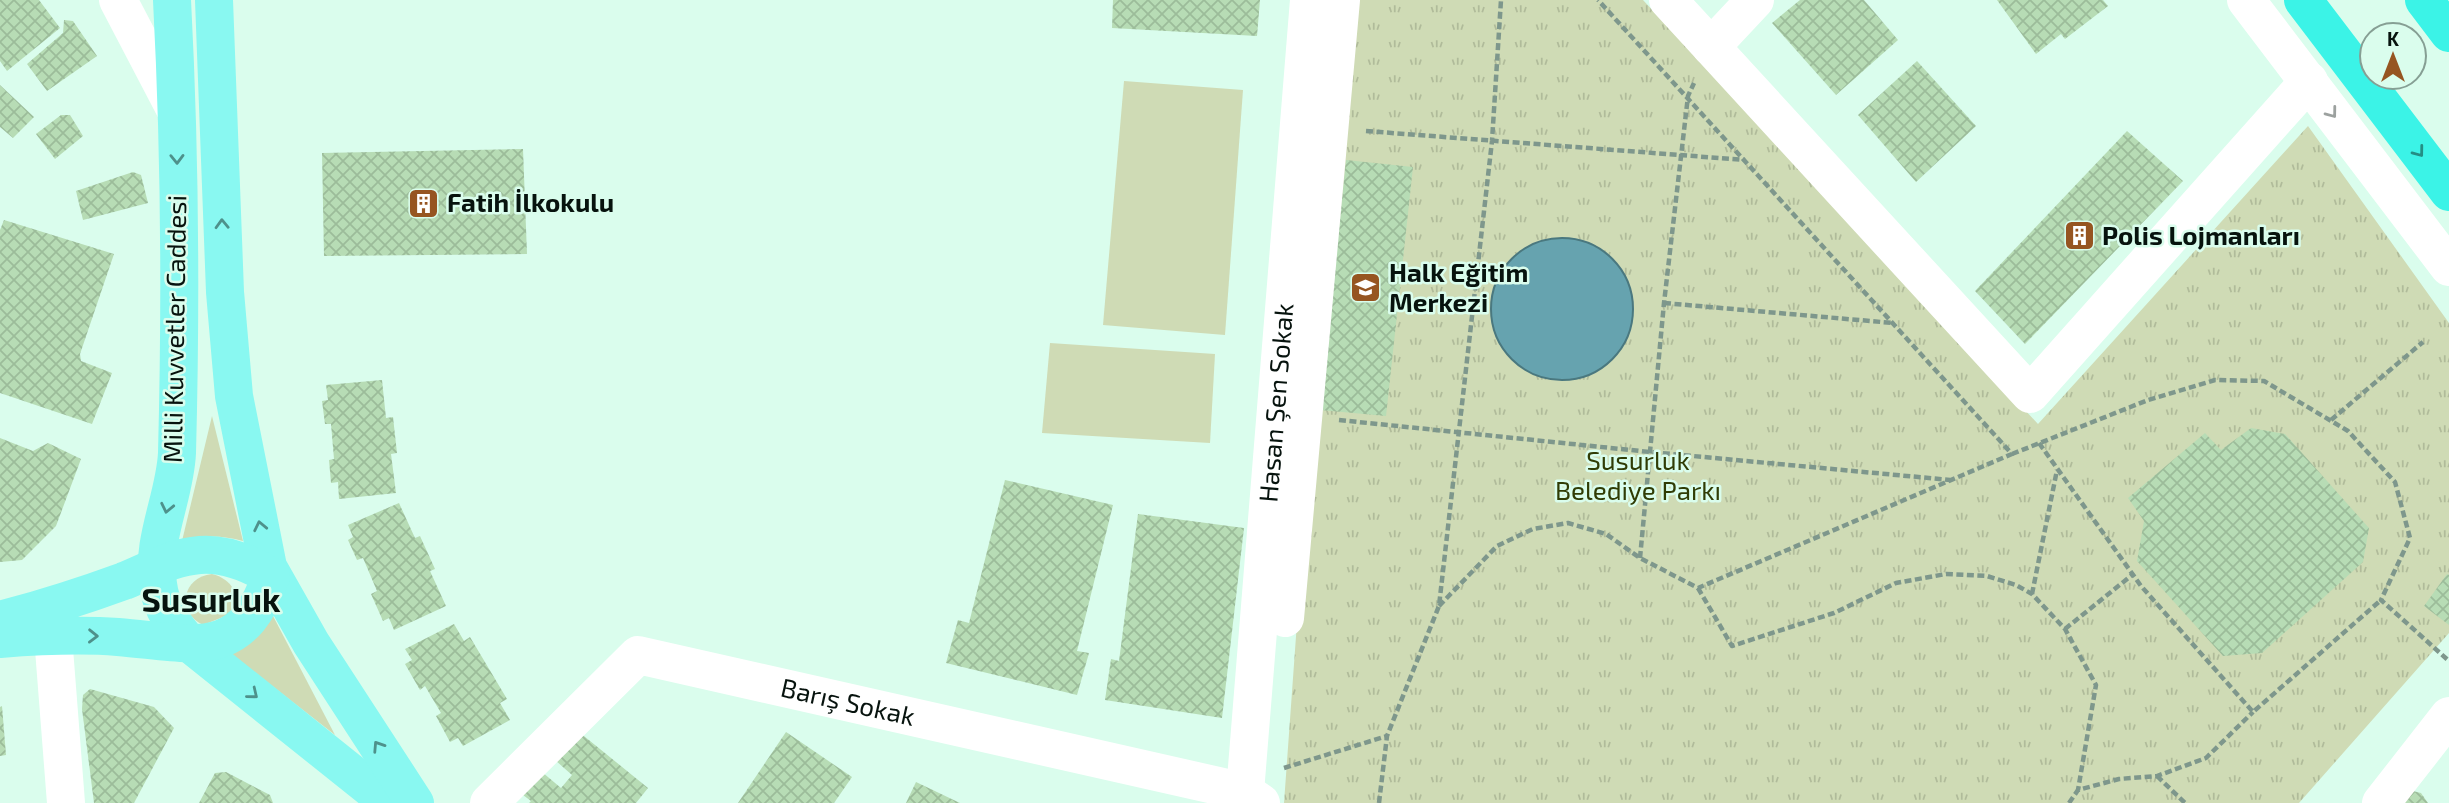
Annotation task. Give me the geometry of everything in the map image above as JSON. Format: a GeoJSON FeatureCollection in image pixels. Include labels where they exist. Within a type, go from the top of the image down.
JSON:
{"type":"FeatureCollection","features":[{"type":"Feature","properties":{"kind":"highway"},"geometry":{"type":"LineString","coordinates":[[2303,0],[2449,191]]}},
{"type":"Feature","properties":{"kind":"highway"},"geometry":{"type":"LineString","coordinates":[[2424,0],[2449,33]]}},
{"type":"Feature","properties":{"kind":"main road"},"geometry":{"type":"LineString","coordinates":[[215,6],[225,292],[234,396],[271,576],[415,803]]}},
{"type":"Feature","properties":{"kind":"main road","name":"Milli Kuvvetler Caddesi"},"geometry":{"type":"LineString","coordinates":[[172,8],[181,316],[176,464],[159,548],[157,583],[167,614],[190,644],[389,803]]}},
{"type":"Feature","properties":{"kind":"main road"},"geometry":{"type":"LineString","coordinates":[[0,620],[61,604],[178,558],[202,555],[243,561],[271,576]]}},
{"type":"Feature","properties":{"kind":"main road"},"geometry":{"type":"LineString","coordinates":[[0,639],[53,636],[116,637],[190,644],[216,641],[237,631],[250,619],[261,604],[271,576]]}},
{"type":"Feature","properties":{"kind":"street"},"geometry":{"type":"LineString","coordinates":[[118,0],[175,109]]}},
{"type":"Feature","properties":{"kind":"street","name":"Hasan Şen Sokak"},"geometry":{"type":"LineString","coordinates":[[1257,795],[1308,0]]}},
{"type":"Feature","properties":{"kind":"street","name":"Hasan Şen Sokak"},"geometry":{"type":"LineString","coordinates":[[1257,795],[1304,416],[1341,0]]}},
{"type":"Feature","properties":{"kind":"street"},"geometry":{"type":"LineString","coordinates":[[1668,0],[2030,394],[2309,81]]}},
{"type":"Feature","properties":{"kind":"street"},"geometry":{"type":"LineString","coordinates":[[1711,47],[1755,0]]}},
{"type":"Feature","properties":{"kind":"street"},"geometry":{"type":"LineString","coordinates":[[2246,0],[2449,267]]}},
{"type":"Feature","properties":{"kind":"street"},"geometry":{"type":"LineString","coordinates":[[53,636],[66,803]]}},
{"type":"Feature","properties":{"kind":"street","name":"Barış Sokak"},"geometry":{"type":"LineString","coordinates":[[489,803],[638,655],[1257,795]]}},
{"type":"Feature","properties":{"kind":"street"},"geometry":{"type":"LineString","coordinates":[[2381,803],[2447,723]]}},
{"type":"Feature","properties":{"kind":"path"},"geometry":{"type":"LineString","coordinates":[[1379,803],[1387,736],[1440,606],[1492,141],[1501,0]]}},
{"type":"Feature","properties":{"kind":"path"},"geometry":{"type":"LineString","coordinates":[[1598,0],[2012,454]]}},
{"type":"Feature","properties":{"kind":"path"},"geometry":{"type":"LineString","coordinates":[[1640,558],[1664,303],[1688,96],[1711,47]]}},
{"type":"Feature","properties":{"kind":"path"},"geometry":{"type":"LineString","coordinates":[[1329,129],[1745,160]]}},
{"type":"Feature","properties":{"kind":"path"},"geometry":{"type":"LineString","coordinates":[[1664,303],[1893,323]]}},
{"type":"Feature","properties":{"kind":"path"},"geometry":{"type":"LineString","coordinates":[[2331,420],[2423,342]]}},
{"type":"Feature","properties":{"kind":"path"},"geometry":{"type":"LineString","coordinates":[[1698,587],[2039,443],[2148,400],[2215,380],[2264,381],[2348,431],[2395,482],[2410,538],[2381,600],[2253,712],[2206,758],[2157,776],[2119,779],[2078,790]]}},
{"type":"Feature","properties":{"kind":"path"},"geometry":{"type":"LineString","coordinates":[[1304,416],[1953,480]]}},
{"type":"Feature","properties":{"kind":"path"},"geometry":{"type":"LineString","coordinates":[[2039,443],[2132,575],[2253,712]]}},
{"type":"Feature","properties":{"kind":"path"},"geometry":{"type":"LineString","coordinates":[[2032,594],[2057,469]]}},
{"type":"Feature","properties":{"kind":"path"},"geometry":{"type":"LineString","coordinates":[[1440,606],[1497,546],[1533,529],[1568,523],[1606,534],[1640,558],[1698,587],[1732,646],[1834,613],[1896,583],[1945,574],[1987,576],[2016,585],[2032,594],[2065,629],[2096,685],[2078,790],[2068,803]]}},
{"type":"Feature","properties":{"kind":"path"},"geometry":{"type":"LineString","coordinates":[[2065,629],[2132,575]]}},
{"type":"Feature","properties":{"kind":"path"},"geometry":{"type":"LineString","coordinates":[[2381,600],[2449,661]]}},
{"type":"Feature","properties":{"kind":"path"},"geometry":{"type":"LineString","coordinates":[[1257,795],[1387,736]]}},
{"type":"Feature","properties":{"kind":"path"},"geometry":{"type":"LineString","coordinates":[[2157,776],[2185,803]]}},
{"type":"Feature","properties":{"kind":"green space","name":"Susurluk Belediye Parkı"},"geometry":{"type":"Polygon","coordinates":[[[1355,0],[1643,0],[2038,424],[2308,126],[2449,323],[2449,633],[2299,803],[1284,803],[1311,428],[1355,0]]]}},
{"type":"Feature","properties":{"kind":"green space"},"geometry":{"type":"Polygon","coordinates":[[[1124,81],[1243,90],[1225,335],[1103,325],[1124,81]]]}},
{"type":"Feature","properties":{"kind":"green space"},"geometry":{"type":"Polygon","coordinates":[[[1050,343],[1215,354],[1210,443],[1042,433],[1050,343]]]}},
{"type":"Feature","properties":{"kind":"green space"},"geometry":{"type":"Polygon","coordinates":[[[212,416],[243,541],[213,537],[182,541],[212,416]]]}},
{"type":"Feature","properties":{"kind":"green space"},"geometry":{"type":"Polygon","coordinates":[[[212,574],[230,584],[235,594],[235,606],[233,613],[203,625],[189,612],[186,596],[194,581],[212,574]]]}},
{"type":"Feature","properties":{"kind":"green space"},"geometry":{"type":"Polygon","coordinates":[[[272,614],[335,735],[226,650],[272,614]]]}},
{"type":"Feature","properties":{"kind":"water"},"geometry":{"type":"Polygon","coordinates":[[[1562,238],[1589,243],[1612,259],[1628,282],[1633,309],[1628,336],[1612,359],[1589,375],[1562,380],[1535,375],[1512,359],[1496,336],[1491,309],[1496,282],[1512,259],[1535,243],[1562,238]]]}},
{"type":"Feature","properties":{"kind":"building"},"geometry":{"type":"Polygon","coordinates":[[[0,0],[39,0],[60,28],[7,71],[0,61],[0,0]]]}},
{"type":"Feature","properties":{"kind":"building"},"geometry":{"type":"Polygon","coordinates":[[[1113,0],[1260,0],[1257,36],[1112,28],[1113,0]]]}},
{"type":"Feature","properties":{"kind":"building"},"geometry":{"type":"Polygon","coordinates":[[[1800,0],[1864,0],[1898,40],[1836,95],[1772,23],[1800,0]]]}},
{"type":"Feature","properties":{"kind":"building"},"geometry":{"type":"Polygon","coordinates":[[[1997,0],[2103,0],[2108,6],[2065,39],[2061,34],[2036,54],[1997,0]]]}},
{"type":"Feature","properties":{"kind":"building"},"geometry":{"type":"Polygon","coordinates":[[[64,20],[73,21],[97,56],[47,91],[27,64],[63,33],[64,20]]]}},
{"type":"Feature","properties":{"kind":"building"},"geometry":{"type":"Polygon","coordinates":[[[1917,61],[1976,126],[1916,182],[1858,115],[1917,61]]]}},
{"type":"Feature","properties":{"kind":"building"},"geometry":{"type":"Polygon","coordinates":[[[0,85],[34,117],[13,138],[0,127],[0,85]]]}},
{"type":"Feature","properties":{"kind":"building"},"geometry":{"type":"Polygon","coordinates":[[[61,115],[70,115],[83,136],[55,159],[36,134],[61,115]]]}},
{"type":"Feature","properties":{"kind":"building","name":"Polis Lojmanları"},"geometry":{"type":"Polygon","coordinates":[[[2127,131],[2183,181],[2025,344],[1975,291],[2127,131]]]}},
{"type":"Feature","properties":{"kind":"building","name":"Fatih İlkokulu"},"geometry":{"type":"Polygon","coordinates":[[[523,149],[527,254],[324,256],[322,153],[523,149]]]}},
{"type":"Feature","properties":{"kind":"building","name":"Halk Eğitim Merkezi"},"geometry":{"type":"Polygon","coordinates":[[[1346,160],[1413,167],[1386,416],[1320,410],[1346,160]]]}},
{"type":"Feature","properties":{"kind":"building"},"geometry":{"type":"Polygon","coordinates":[[[133,172],[141,175],[148,203],[83,220],[76,191],[133,172]]]}},
{"type":"Feature","properties":{"kind":"building"},"geometry":{"type":"Polygon","coordinates":[[[4,220],[114,254],[80,354],[81,361],[112,373],[92,424],[0,393],[0,230],[4,220]]]}},
{"type":"Feature","properties":{"kind":"building"},"geometry":{"type":"Polygon","coordinates":[[[382,380],[386,418],[393,417],[397,453],[391,454],[396,493],[339,499],[338,482],[331,483],[329,460],[334,459],[331,424],[325,424],[322,401],[328,400],[326,385],[382,380]]]}},
{"type":"Feature","properties":{"kind":"building"},"geometry":{"type":"Polygon","coordinates":[[[2251,428],[2285,434],[2369,528],[2363,562],[2262,653],[2223,656],[2137,561],[2144,521],[2128,498],[2205,433],[2221,450],[2251,428]]]}},
{"type":"Feature","properties":{"kind":"building"},"geometry":{"type":"Polygon","coordinates":[[[0,438],[33,451],[48,443],[81,459],[56,526],[22,560],[0,562],[0,438]]]}},
{"type":"Feature","properties":{"kind":"building"},"geometry":{"type":"Polygon","coordinates":[[[1005,480],[1113,505],[1077,651],[1089,653],[1077,695],[946,663],[958,620],[969,623],[1005,480]]]}},
{"type":"Feature","properties":{"kind":"building"},"geometry":{"type":"Polygon","coordinates":[[[399,503],[415,538],[420,536],[435,569],[430,571],[446,606],[394,630],[389,618],[383,621],[371,594],[377,591],[363,558],[357,560],[348,540],[353,537],[348,525],[399,503]]]}},
{"type":"Feature","properties":{"kind":"building"},"geometry":{"type":"Polygon","coordinates":[[[1138,514],[1244,528],[1222,718],[1105,700],[1111,659],[1119,661],[1138,514]]]}},
{"type":"Feature","properties":{"kind":"building"},"geometry":{"type":"Polygon","coordinates":[[[2447,574],[2449,575],[2449,625],[2424,606],[2447,574]]]}},
{"type":"Feature","properties":{"kind":"building"},"geometry":{"type":"Polygon","coordinates":[[[454,624],[464,641],[470,637],[507,699],[500,703],[510,720],[463,746],[458,738],[450,742],[436,716],[441,713],[425,686],[420,690],[405,664],[412,660],[405,649],[454,624]]]}},
{"type":"Feature","properties":{"kind":"building"},"geometry":{"type":"Polygon","coordinates":[[[90,689],[154,707],[174,728],[134,803],[94,803],[82,709],[83,695],[90,689]]]}},
{"type":"Feature","properties":{"kind":"building"},"geometry":{"type":"Polygon","coordinates":[[[2,706],[6,755],[0,756],[0,707],[2,706]]]}},
{"type":"Feature","properties":{"kind":"building"},"geometry":{"type":"Polygon","coordinates":[[[579,732],[648,788],[636,803],[529,803],[531,801],[523,795],[542,772],[561,788],[572,775],[555,760],[579,732]]]}},
{"type":"Feature","properties":{"kind":"building"},"geometry":{"type":"Polygon","coordinates":[[[786,732],[852,777],[834,803],[738,803],[786,732]]]}},
{"type":"Feature","properties":{"kind":"building"},"geometry":{"type":"Polygon","coordinates":[[[226,772],[270,795],[273,803],[199,803],[215,773],[226,772]]]}},
{"type":"Feature","properties":{"kind":"building"},"geometry":{"type":"Polygon","coordinates":[[[916,782],[960,803],[906,803],[916,782]]]}},
{"type":"Feature","properties":{"kind":"building"},"geometry":{"type":"Polygon","coordinates":[[[2413,791],[2421,793],[2428,803],[2401,803],[2413,791]]]}},
{"type":"Feature","properties":{"kind":"place","name":"Fatih İlkokulu"},"geometry":{"type":"Point","coordinates":[424,203]}},
{"type":"Feature","properties":{"kind":"place","name":"Polis Lojmanları"},"geometry":{"type":"Point","coordinates":[2079,236]}},
{"type":"Feature","properties":{"kind":"place","name":"Halk Eğitim Merkezi"},"geometry":{"type":"Point","coordinates":[1366,288]}},
{"type":"Feature","properties":{"kind":"district","name":"Susurluk"},"geometry":{"type":"Point","coordinates":[211,600]}}]}
